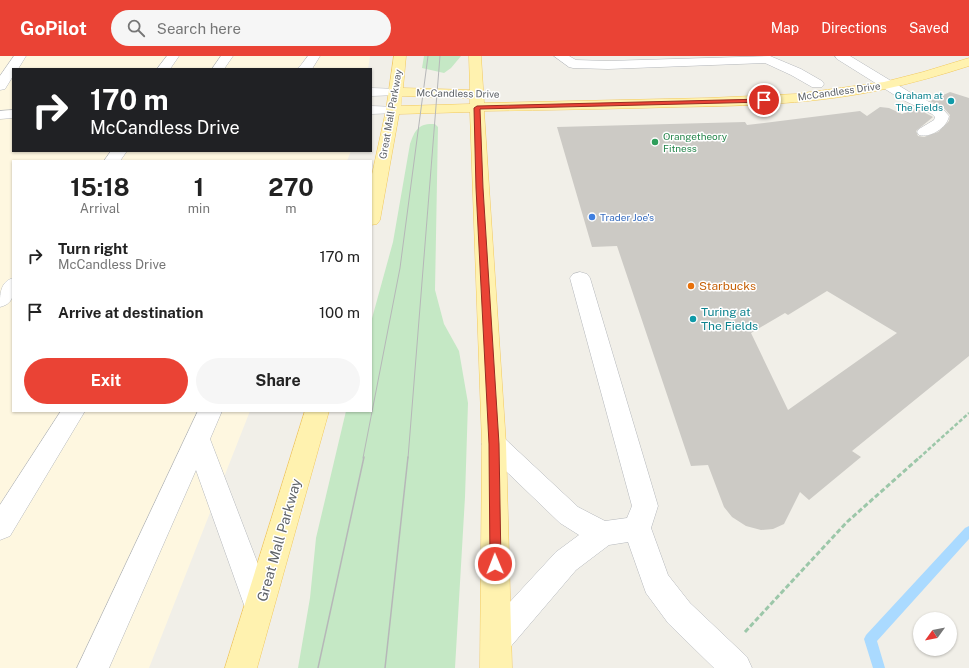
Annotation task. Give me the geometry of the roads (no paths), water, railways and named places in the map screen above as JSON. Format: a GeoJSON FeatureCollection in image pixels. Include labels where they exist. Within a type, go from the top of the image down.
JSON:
{"type":"FeatureCollection","features":[{"type":"Feature","properties":{"kind":"main road","name":"Great Mall Parkway"},"geometry":{"type":"LineString","coordinates":[[372,210],[393,110],[400,56]]}},
{"type":"Feature","properties":{"kind":"main road"},"geometry":{"type":"LineString","coordinates":[[476,56],[480,204],[494,444],[496,654]]}},
{"type":"Feature","properties":{"kind":"main road","name":"McCandless Drive"},"geometry":{"type":"LineString","coordinates":[[393,110],[477,101],[515,95],[695,92],[817,84],[873,76],[924,64],[950,56]]}},
{"type":"Feature","properties":{"kind":"main road","name":"McCandless Drive"},"geometry":{"type":"LineString","coordinates":[[395,92],[477,101],[764,100],[857,90],[930,74],[969,62]]}},
{"type":"Feature","properties":{"kind":"main road","name":"Great Mall Parkway"},"geometry":{"type":"LineString","coordinates":[[241,668],[317,412]]}},
{"type":"Feature","properties":{"kind":"street"},"geometry":{"type":"LineString","coordinates":[[0,86],[20,56]]}},
{"type":"Feature","properties":{"kind":"street"},"geometry":{"type":"LineString","coordinates":[[164,68],[173,56]]}},
{"type":"Feature","properties":{"kind":"street"},"geometry":{"type":"LineString","coordinates":[[219,68],[227,56]]}},
{"type":"Feature","properties":{"kind":"street"},"geometry":{"type":"LineString","coordinates":[[306,68],[314,56]]}},
{"type":"Feature","properties":{"kind":"street"},"geometry":{"type":"LineString","coordinates":[[560,56],[573,64],[608,65],[740,58],[767,59],[796,72],[817,84]]}},
{"type":"Feature","properties":{"kind":"street"},"geometry":{"type":"LineString","coordinates":[[841,56],[906,96],[937,111],[942,116],[941,122],[924,132]]}},
{"type":"Feature","properties":{"kind":"street"},"geometry":{"type":"LineString","coordinates":[[372,92],[395,92]]}},
{"type":"Feature","properties":{"kind":"street"},"geometry":{"type":"LineString","coordinates":[[372,110],[393,110]]}},
{"type":"Feature","properties":{"kind":"street"},"geometry":{"type":"LineString","coordinates":[[0,115],[12,114]]}},
{"type":"Feature","properties":{"kind":"street"},"geometry":{"type":"LineString","coordinates":[[580,278],[645,506],[637,528],[656,583],[680,613],[730,662]]}},
{"type":"Feature","properties":{"kind":"street"},"geometry":{"type":"LineString","coordinates":[[0,301],[12,285]]}},
{"type":"Feature","properties":{"kind":"street"},"geometry":{"type":"LineString","coordinates":[[0,528],[72,412]]}},
{"type":"Feature","properties":{"kind":"street"},"geometry":{"type":"LineString","coordinates":[[93,668],[210,412]]}},
{"type":"Feature","properties":{"kind":"street"},"geometry":{"type":"LineString","coordinates":[[197,438],[259,606]]}},
{"type":"Feature","properties":{"kind":"street"},"geometry":{"type":"LineString","coordinates":[[494,444],[569,515],[602,534]]}},
{"type":"Feature","properties":{"kind":"street"},"geometry":{"type":"LineString","coordinates":[[496,654],[566,561],[602,534],[637,528]]}},
{"type":"Feature","properties":{"kind":"waterway"},"geometry":{"type":"LineString","coordinates":[[879,668],[870,639],[969,531]]}},
{"type":"Feature","properties":{"kind":"tram line"},"geometry":{"type":"LineString","coordinates":[[372,412],[400,268],[428,56]]}},
{"type":"Feature","properties":{"kind":"tram line"},"geometry":{"type":"LineString","coordinates":[[408,458],[440,56]]}},
{"type":"Feature","properties":{"kind":"tram line"},"geometry":{"type":"LineString","coordinates":[[363,458],[372,412]]}},
{"type":"Feature","properties":{"kind":"tram line"},"geometry":{"type":"LineString","coordinates":[[318,668],[364,457]]}},
{"type":"Feature","properties":{"kind":"tram line"},"geometry":{"type":"LineString","coordinates":[[385,668],[408,457]]}},
{"type":"Feature","properties":{"kind":"place","name":"Graham at The Fields"},"geometry":{"type":"Point","coordinates":[951,101]}},
{"type":"Feature","properties":{"kind":"place","name":"Orangetheory Fitness"},"geometry":{"type":"Point","coordinates":[655,142]}},
{"type":"Feature","properties":{"kind":"place","name":"Trader Joe's"},"geometry":{"type":"Point","coordinates":[592,217]}},
{"type":"Feature","properties":{"kind":"place","name":"Starbucks"},"geometry":{"type":"Point","coordinates":[691,286]}},
{"type":"Feature","properties":{"kind":"place","name":"Turing at The Fields"},"geometry":{"type":"Point","coordinates":[693,319]}}]}
